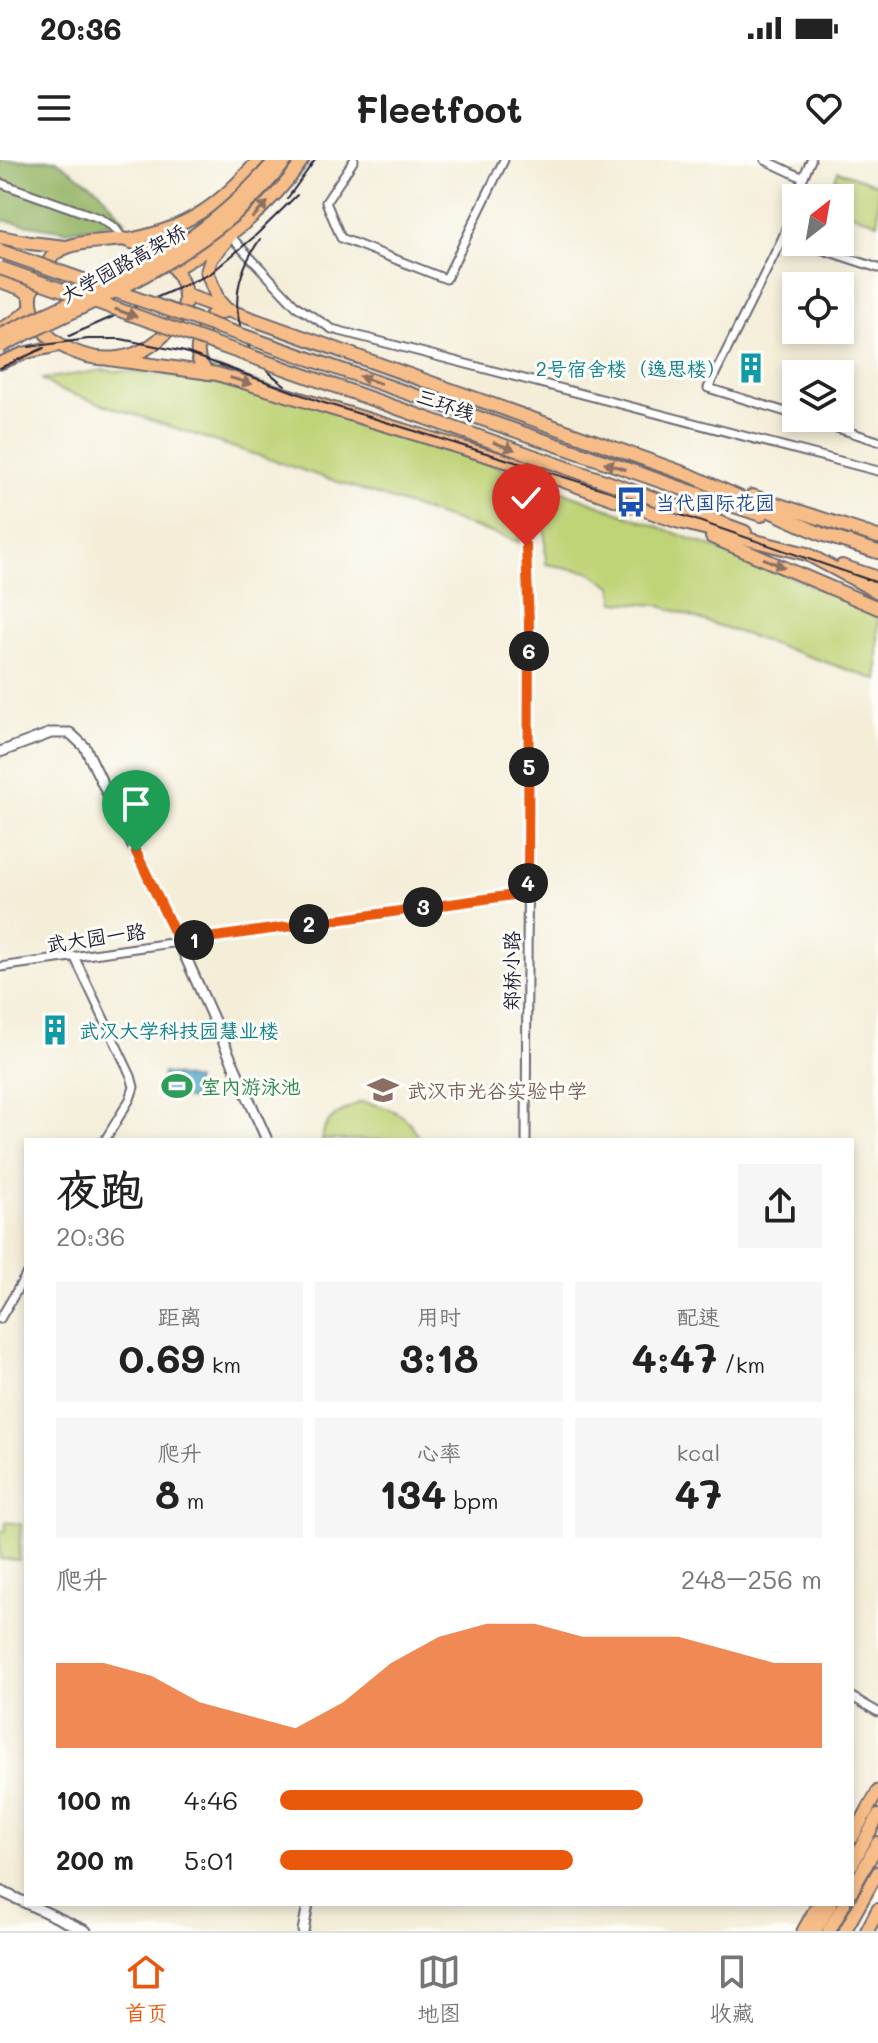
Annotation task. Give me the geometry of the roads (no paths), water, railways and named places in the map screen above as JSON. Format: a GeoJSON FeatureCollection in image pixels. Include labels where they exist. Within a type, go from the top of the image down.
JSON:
{"type":"FeatureCollection","features":[{"type":"Feature","properties":{"kind":"highway"},"geometry":{"type":"LineString","coordinates":[[227,310],[218,300],[207,272],[211,259],[230,236]]}},
{"type":"Feature","properties":{"kind":"highway"},"geometry":{"type":"LineString","coordinates":[[0,237],[69,247]]}},
{"type":"Feature","properties":{"kind":"highway"},"geometry":{"type":"LineString","coordinates":[[32,302],[32,289],[39,275],[55,253],[69,247],[124,240],[155,251],[175,269],[182,282],[184,308],[151,347],[109,359]]}},
{"type":"Feature","properties":{"kind":"highway","name":"三环线"},"geometry":{"type":"LineString","coordinates":[[0,251],[689,491],[878,553]]}},
{"type":"Feature","properties":{"kind":"highway","name":"三环线"},"geometry":{"type":"LineString","coordinates":[[0,268],[878,578]]}},
{"type":"Feature","properties":{"kind":"highway"},"geometry":{"type":"LineString","coordinates":[[0,281],[23,289],[46,334],[74,352],[217,374],[522,466],[676,521],[878,608]]}},
{"type":"Feature","properties":{"kind":"highway"},"geometry":{"type":"LineString","coordinates":[[185,295],[687,475],[878,537]]}},
{"type":"Feature","properties":{"kind":"highway"},"geometry":{"type":"LineString","coordinates":[[208,373],[200,365],[198,343],[211,316],[227,310]]}},
{"type":"Feature","properties":{"kind":"highway"},"geometry":{"type":"LineString","coordinates":[[687,475],[821,534]]}},
{"type":"Feature","properties":{"kind":"highway"},"geometry":{"type":"LineString","coordinates":[[676,521],[807,554],[878,592]]}},
{"type":"Feature","properties":{"kind":"highway"},"geometry":{"type":"LineString","coordinates":[[854,1860],[878,1816]]}},
{"type":"Feature","properties":{"kind":"highway"},"geometry":{"type":"LineString","coordinates":[[854,1886],[878,1843]]}},
{"type":"Feature","properties":{"kind":"highway"},"geometry":{"type":"LineString","coordinates":[[815,1931],[829,1906]]}},
{"type":"Feature","properties":{"kind":"highway"},"geometry":{"type":"LineString","coordinates":[[829,1931],[843,1906]]}},
{"type":"Feature","properties":{"kind":"highway"},"geometry":{"type":"LineString","coordinates":[[867,1931],[878,1910]]}},
{"type":"Feature","properties":{"kind":"main road"},"geometry":{"type":"LineString","coordinates":[[124,240],[156,234],[189,220],[220,199],[258,160]]}},
{"type":"Feature","properties":{"kind":"main road"},"geometry":{"type":"LineString","coordinates":[[0,335],[119,278],[179,245],[241,196],[275,160]]}},
{"type":"Feature","properties":{"kind":"main road","name":"大学园路高架桥"},"geometry":{"type":"LineString","coordinates":[[0,347],[158,270],[225,222],[274,177],[287,160]]}},
{"type":"Feature","properties":{"kind":"main road"},"geometry":{"type":"LineString","coordinates":[[175,269],[248,222],[303,160]]}},
{"type":"Feature","properties":{"kind":"main road"},"geometry":{"type":"LineString","coordinates":[[0,329],[12,323],[32,302]]}},
{"type":"Feature","properties":{"kind":"main road"},"geometry":{"type":"LineString","coordinates":[[0,363],[25,353],[61,345]]}},
{"type":"Feature","properties":{"kind":"main road"},"geometry":{"type":"LineString","coordinates":[[854,1834],[878,1791]]}},
{"type":"Feature","properties":{"kind":"main road"},"geometry":{"type":"LineString","coordinates":[[845,1931],[878,1872]]}},
{"type":"Feature","properties":{"kind":"main road"},"geometry":{"type":"LineString","coordinates":[[803,1931],[817,1906]]}},
{"type":"Feature","properties":{"kind":"street"},"geometry":{"type":"LineString","coordinates":[[354,160],[326,202],[341,238],[446,279],[504,160]]}},
{"type":"Feature","properties":{"kind":"street"},"geometry":{"type":"LineString","coordinates":[[765,160],[803,178]]}},
{"type":"Feature","properties":{"kind":"street"},"geometry":{"type":"LineString","coordinates":[[801,184],[811,160]]}},
{"type":"Feature","properties":{"kind":"street"},"geometry":{"type":"LineString","coordinates":[[0,183],[99,218],[115,228],[124,240]]}},
{"type":"Feature","properties":{"kind":"street"},"geometry":{"type":"LineString","coordinates":[[230,236],[296,306],[332,329],[878,471]]}},
{"type":"Feature","properties":{"kind":"street"},"geometry":{"type":"LineString","coordinates":[[782,239],[708,388],[782,411]]}},
{"type":"Feature","properties":{"kind":"street"},"geometry":{"type":"LineString","coordinates":[[842,256],[878,268]]}},
{"type":"Feature","properties":{"kind":"street"},"geometry":{"type":"LineString","coordinates":[[849,432],[878,441]]}},
{"type":"Feature","properties":{"kind":"street","name":"郑桥小路"},"geometry":{"type":"LineString","coordinates":[[522,466],[529,626],[526,1138]]}},
{"type":"Feature","properties":{"kind":"street"},"geometry":{"type":"LineString","coordinates":[[0,752],[51,733],[70,733],[85,747],[179,942],[266,1138]]}},
{"type":"Feature","properties":{"kind":"street","name":"武大园一路"},"geometry":{"type":"LineString","coordinates":[[0,967],[528,893]]}},
{"type":"Feature","properties":{"kind":"street"},"geometry":{"type":"LineString","coordinates":[[74,956],[134,1087],[106,1138]]}},
{"type":"Feature","properties":{"kind":"street"},"geometry":{"type":"LineString","coordinates":[[0,1319],[24,1278]]}},
{"type":"Feature","properties":{"kind":"street"},"geometry":{"type":"LineString","coordinates":[[854,1698],[878,1712]]}},
{"type":"Feature","properties":{"kind":"street"},"geometry":{"type":"LineString","coordinates":[[0,1891],[24,1903]]}},
{"type":"Feature","properties":{"kind":"street"},"geometry":{"type":"LineString","coordinates":[[31,1906],[86,1931]]}},
{"type":"Feature","properties":{"kind":"street"},"geometry":{"type":"LineString","coordinates":[[303,1931],[308,1906]]}},
{"type":"Feature","properties":{"kind":"water","name":"室内游泳池"},"geometry":{"type":"Polygon","coordinates":[[[163,1073],[196,1080],[192,1100],[159,1093],[163,1073]]]}},
{"type":"Feature","properties":{"kind":"tram line"},"geometry":{"type":"LineString","coordinates":[[287,199],[315,160]]}},
{"type":"Feature","properties":{"kind":"tram line"},"geometry":{"type":"LineString","coordinates":[[69,336],[210,274],[297,195]]}},
{"type":"Feature","properties":{"kind":"tram line"},"geometry":{"type":"LineString","coordinates":[[260,239],[241,279],[237,298],[238,318],[253,354],[285,385]]}},
{"type":"Feature","properties":{"kind":"tram line"},"geometry":{"type":"LineString","coordinates":[[29,347],[88,339],[121,339],[185,352],[321,402],[632,498],[878,583]]}},
{"type":"Feature","properties":{"kind":"tram line"},"geometry":{"type":"LineString","coordinates":[[0,368],[44,348]]}},
{"type":"Feature","properties":{"kind":"place","name":"2号宿舍楼（逸思楼）"},"geometry":{"type":"Point","coordinates":[751,368]}},
{"type":"Feature","properties":{"kind":"place","name":"当代国际花园"},"geometry":{"type":"Point","coordinates":[631,502]}},
{"type":"Feature","properties":{"kind":"place","name":"武汉大学科技园慧业楼"},"geometry":{"type":"Point","coordinates":[55,1030]}},
{"type":"Feature","properties":{"kind":"place","name":"室内游泳池"},"geometry":{"type":"Point","coordinates":[177,1086]}},
{"type":"Feature","properties":{"kind":"place","name":"武汉市光谷实验中学"},"geometry":{"type":"Point","coordinates":[383,1090]}}]}
